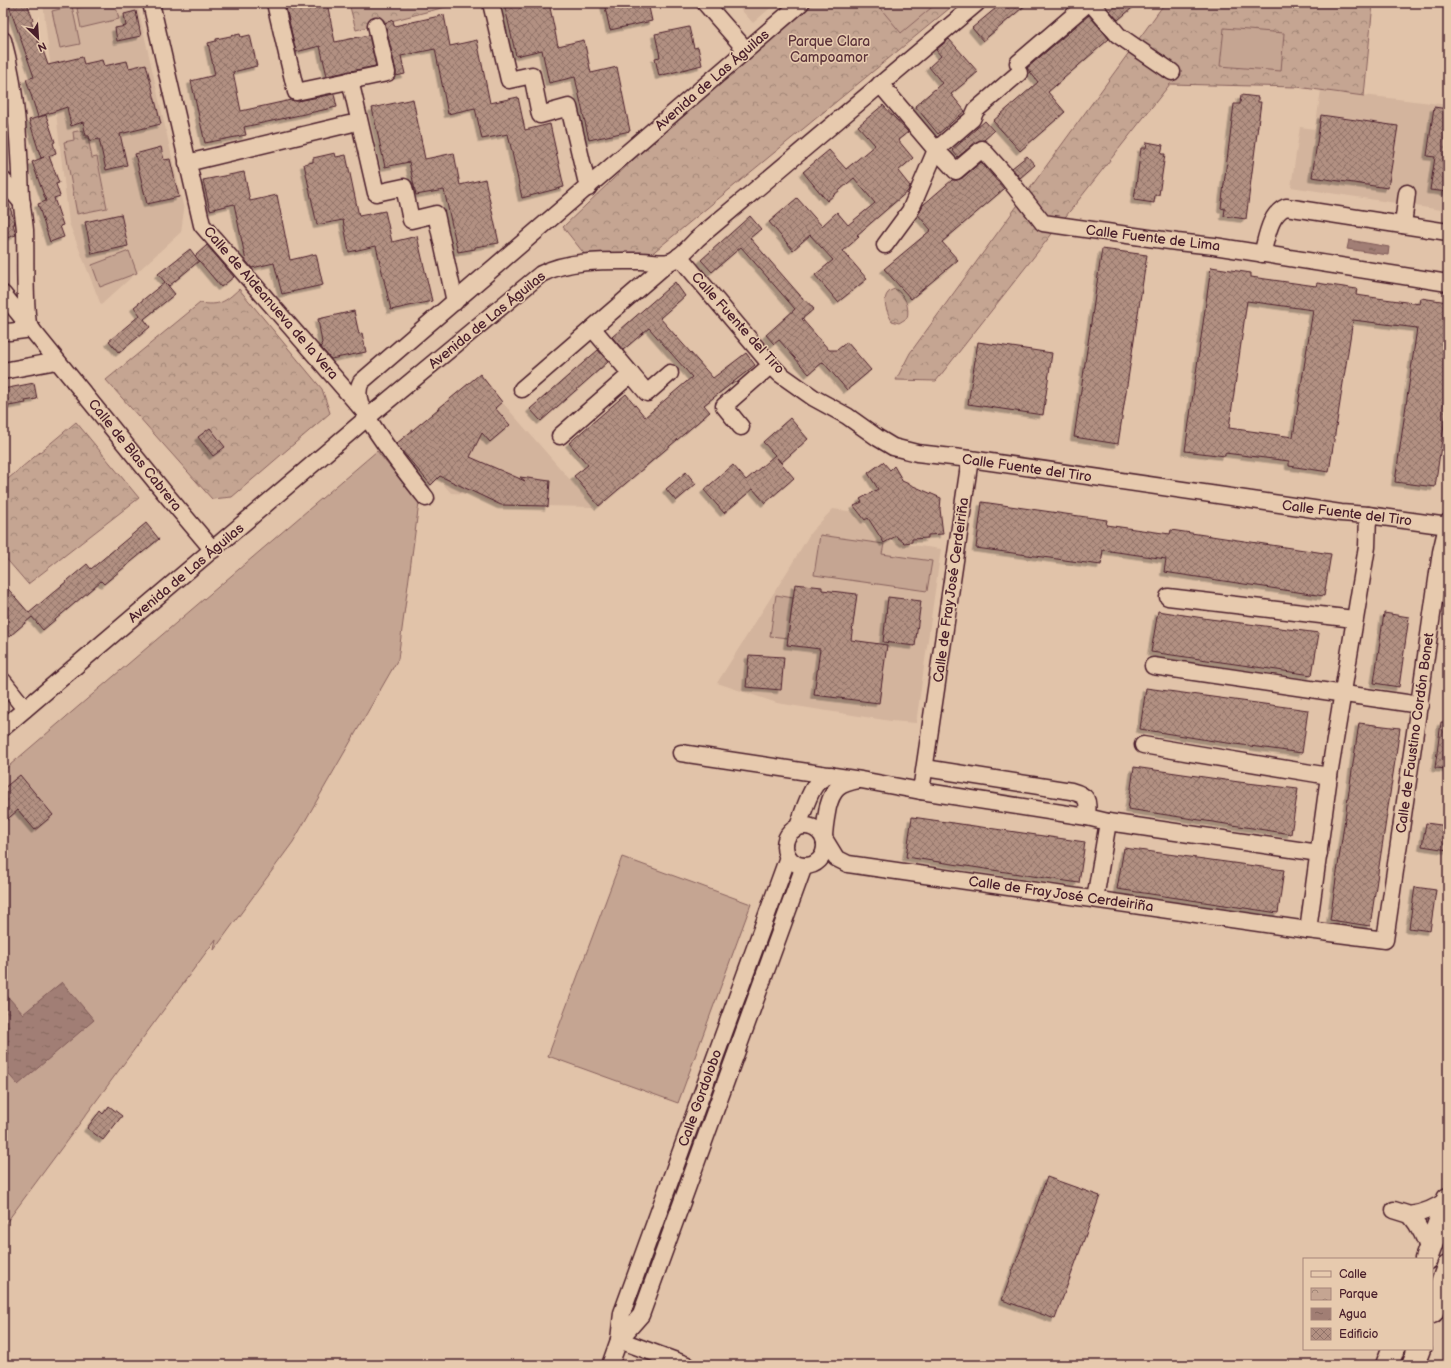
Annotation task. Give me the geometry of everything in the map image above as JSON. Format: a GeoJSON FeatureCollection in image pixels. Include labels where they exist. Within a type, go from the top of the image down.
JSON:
{"type":"FeatureCollection","features":[{"type":"Feature","properties":{"kind":"highway"},"geometry":{"type":"LineString","coordinates":[[1427,1255],[1448,1199]]}},
{"type":"Feature","properties":{"kind":"highway"},"geometry":{"type":"LineString","coordinates":[[1433,1309],[1448,1267]]}},
{"type":"Feature","properties":{"kind":"highway"},"geometry":{"type":"LineString","coordinates":[[1387,1365],[1393,1350]]}},
{"type":"Feature","properties":{"kind":"highway"},"geometry":{"type":"LineString","coordinates":[[1413,1365],[1419,1350]]}},
{"type":"Feature","properties":{"kind":"street","name":"Calle de Aldeanueva de la Vera"},"geometry":{"type":"LineString","coordinates":[[151,3],[202,225],[344,387],[366,415]]}},
{"type":"Feature","properties":{"kind":"street"},"geometry":{"type":"LineString","coordinates":[[275,3],[296,92],[387,73],[376,25]]}},
{"type":"Feature","properties":{"kind":"street"},"geometry":{"type":"LineString","coordinates":[[491,3],[509,80],[532,75],[540,115],[569,108],[588,188]]}},
{"type":"Feature","properties":{"kind":"street"},"geometry":{"type":"LineString","coordinates":[[705,3],[746,50]]}},
{"type":"Feature","properties":{"kind":"street","name":"Avenida de Las Águilas"},"geometry":{"type":"LineString","coordinates":[[366,415],[360,402],[358,390],[361,382],[801,3]]}},
{"type":"Feature","properties":{"kind":"street"},"geometry":{"type":"LineString","coordinates":[[522,389],[977,3]]}},
{"type":"Feature","properties":{"kind":"street"},"geometry":{"type":"LineString","coordinates":[[885,246],[910,211],[940,153],[972,119],[976,110],[1090,3],[1118,35],[1172,72]]}},
{"type":"Feature","properties":{"kind":"street"},"geometry":{"type":"LineString","coordinates":[[3,40],[7,55],[18,130],[25,229],[25,298],[30,327],[9,332],[3,331]]}},
{"type":"Feature","properties":{"kind":"street"},"geometry":{"type":"LineString","coordinates":[[350,80],[376,193],[404,187],[411,220],[436,214],[455,302]]}},
{"type":"Feature","properties":{"kind":"street"},"geometry":{"type":"LineString","coordinates":[[880,84],[940,153]]}},
{"type":"Feature","properties":{"kind":"street"},"geometry":{"type":"LineString","coordinates":[[3,111],[18,130]]}},
{"type":"Feature","properties":{"kind":"street"},"geometry":{"type":"LineString","coordinates":[[187,163],[350,124]]}},
{"type":"Feature","properties":{"kind":"street","name":"Calle Fuente de Lima"},"geometry":{"type":"LineString","coordinates":[[940,153],[956,171],[982,149],[1007,177],[1043,224],[1214,246],[1448,283]]}},
{"type":"Feature","properties":{"kind":"street"},"geometry":{"type":"LineString","coordinates":[[3,180],[22,203]]}},
{"type":"Feature","properties":{"kind":"street"},"geometry":{"type":"LineString","coordinates":[[1403,225],[1407,193]]}},
{"type":"Feature","properties":{"kind":"street"},"geometry":{"type":"LineString","coordinates":[[1262,254],[1272,219],[1279,210],[1286,207],[1448,232]]}},
{"type":"Feature","properties":{"kind":"street","name":"Avenida de Las Águilas"},"geometry":{"type":"LineString","coordinates":[[3,728],[213,550],[366,415],[541,274],[554,268],[582,264],[674,259]]}},
{"type":"Feature","properties":{"kind":"street","name":"Calle Fuente del Tiro"},"geometry":{"type":"LineString","coordinates":[[674,259],[780,374],[814,398],[847,416],[893,447],[917,453],[970,459],[1341,513],[1368,515],[1448,526]]}},
{"type":"Feature","properties":{"kind":"street","name":"Calle de Blas Cabrera"},"geometry":{"type":"LineString","coordinates":[[3,294],[213,550]]}},
{"type":"Feature","properties":{"kind":"street"},"geometry":{"type":"LineString","coordinates":[[593,329],[647,393],[670,374]]}},
{"type":"Feature","properties":{"kind":"street"},"geometry":{"type":"LineString","coordinates":[[3,371],[57,361]]}},
{"type":"Feature","properties":{"kind":"street"},"geometry":{"type":"LineString","coordinates":[[741,427],[724,406],[771,365]]}},
{"type":"Feature","properties":{"kind":"street"},"geometry":{"type":"LineString","coordinates":[[560,436],[631,374]]}},
{"type":"Feature","properties":{"kind":"street"},"geometry":{"type":"LineString","coordinates":[[366,415],[382,440],[426,498]]}},
{"type":"Feature","properties":{"kind":"street","name":"Calle de Fray José Cerdeiriña"},"geometry":{"type":"LineString","coordinates":[[921,791],[970,459]]}},
{"type":"Feature","properties":{"kind":"street"},"geometry":{"type":"LineString","coordinates":[[1308,930],[1329,776],[1344,694],[1354,618],[1367,547],[1368,515]]}},
{"type":"Feature","properties":{"kind":"street","name":"Calle de Faustino Cordón Bonet"},"geometry":{"type":"LineString","coordinates":[[1384,940],[1420,705],[1421,685],[1441,552],[1448,522]]}},
{"type":"Feature","properties":{"kind":"street"},"geometry":{"type":"LineString","coordinates":[[1168,597],[1354,618]]}},
{"type":"Feature","properties":{"kind":"street"},"geometry":{"type":"LineString","coordinates":[[1153,666],[1420,705]]}},
{"type":"Feature","properties":{"kind":"street"},"geometry":{"type":"LineString","coordinates":[[3,682],[25,709]]}},
{"type":"Feature","properties":{"kind":"street"},"geometry":{"type":"LineString","coordinates":[[1143,745],[1329,776]]}},
{"type":"Feature","properties":{"kind":"street"},"geometry":{"type":"LineString","coordinates":[[682,753],[861,780],[1087,817],[1108,822],[1319,853]]}},
{"type":"Feature","properties":{"kind":"street"},"geometry":{"type":"LineString","coordinates":[[925,768],[1083,794],[1088,803],[1087,817]]}},
{"type":"Feature","properties":{"kind":"street"},"geometry":{"type":"LineString","coordinates":[[798,827],[813,789],[823,778],[830,775]]}},
{"type":"Feature","properties":{"kind":"street"},"geometry":{"type":"LineString","coordinates":[[824,839],[816,829],[810,826],[798,827],[792,830],[786,840],[785,846],[788,857],[798,865],[804,866],[817,862],[821,858],[826,846],[824,839],[824,822],[832,794],[847,782],[861,780]]}},
{"type":"Feature","properties":{"kind":"street"},"geometry":{"type":"LineString","coordinates":[[1096,899],[1108,822]]}},
{"type":"Feature","properties":{"kind":"street","name":"Calle de Fray José Cerdeiriña"},"geometry":{"type":"LineString","coordinates":[[824,839],[836,858],[848,864],[1384,940]]}},
{"type":"Feature","properties":{"kind":"street","name":"Calle Gordolobo"},"geometry":{"type":"LineString","coordinates":[[610,1365],[619,1340],[622,1313],[788,857]]}},
{"type":"Feature","properties":{"kind":"street","name":"Calle Gordolobo"},"geometry":{"type":"LineString","coordinates":[[619,1340],[641,1315],[804,866]]}},
{"type":"Feature","properties":{"kind":"street"},"geometry":{"type":"LineString","coordinates":[[1394,1210],[1410,1215],[1423,1213],[1438,1207],[1448,1199]]}},
{"type":"Feature","properties":{"kind":"street"},"geometry":{"type":"LineString","coordinates":[[1410,1215],[1418,1224],[1423,1233],[1427,1255]]}},
{"type":"Feature","properties":{"kind":"street"},"geometry":{"type":"LineString","coordinates":[[619,1340],[687,1365]]}},
{"type":"Feature","properties":{"kind":"shaded area"},"geometry":{"type":"Polygon","coordinates":[[[43,3],[137,3],[184,210],[181,232],[101,305],[69,223],[43,3]]]}},
{"type":"Feature","properties":{"kind":"shaded area"},"geometry":{"type":"Polygon","coordinates":[[[735,3],[776,3],[753,23],[735,3]]]}},
{"type":"Feature","properties":{"kind":"shaded area"},"geometry":{"type":"Polygon","coordinates":[[[1321,90],[1448,105],[1448,211],[1291,187],[1300,127],[1315,129],[1321,90]]]}},
{"type":"Feature","properties":{"kind":"shaded area"},"geometry":{"type":"Polygon","coordinates":[[[480,374],[502,402],[594,507],[496,505],[470,494],[451,493],[438,478],[431,485],[395,444],[429,417],[436,425],[444,418],[437,409],[448,400],[450,403],[459,396],[457,393],[480,374]]]}},
{"type":"Feature","properties":{"kind":"shaded area"},"geometry":{"type":"Polygon","coordinates":[[[833,509],[855,512],[876,540],[941,549],[916,723],[891,721],[777,703],[717,683],[811,532],[833,509]]]}},
{"type":"Feature","properties":{"kind":"green space"},"geometry":{"type":"Polygon","coordinates":[[[100,3],[115,3],[119,19],[81,28],[77,8],[100,3]]]}},
{"type":"Feature","properties":{"kind":"green space"},"geometry":{"type":"Polygon","coordinates":[[[349,3],[461,3],[356,30],[349,3]]]}},
{"type":"Feature","properties":{"kind":"green space","name":"Parque Clara Campoamor"},"geometry":{"type":"Polygon","coordinates":[[[814,3],[956,3],[650,255],[586,256],[563,227],[634,159],[814,3]]]}},
{"type":"Feature","properties":{"kind":"green space"},"geometry":{"type":"Polygon","coordinates":[[[876,3],[937,3],[901,33],[876,3]]]}},
{"type":"Feature","properties":{"kind":"green space"},"geometry":{"type":"Polygon","coordinates":[[[1165,3],[1373,3],[1364,96],[1297,87],[1170,84],[936,381],[896,380],[910,353],[1165,3]]]}},
{"type":"Feature","properties":{"kind":"green space"},"geometry":{"type":"Polygon","coordinates":[[[72,6],[80,44],[60,48],[52,11],[72,6]]]}},
{"type":"Feature","properties":{"kind":"green space"},"geometry":{"type":"Polygon","coordinates":[[[1224,28],[1284,33],[1281,71],[1220,66],[1224,28]]]}},
{"type":"Feature","properties":{"kind":"green space"},"geometry":{"type":"Polygon","coordinates":[[[83,130],[85,138],[88,137],[92,158],[97,157],[107,208],[77,214],[64,142],[74,140],[73,132],[83,130]]]}},
{"type":"Feature","properties":{"kind":"green space"},"geometry":{"type":"Polygon","coordinates":[[[129,251],[137,273],[100,287],[92,265],[129,251]]]}},
{"type":"Feature","properties":{"kind":"green space"},"geometry":{"type":"Polygon","coordinates":[[[239,289],[322,389],[330,413],[232,497],[212,499],[106,380],[200,303],[213,304],[222,302],[239,289]]]}},
{"type":"Feature","properties":{"kind":"green space"},"geometry":{"type":"Polygon","coordinates":[[[895,289],[902,294],[908,310],[907,318],[899,323],[892,321],[885,303],[887,294],[895,289]]]}},
{"type":"Feature","properties":{"kind":"green space"},"geometry":{"type":"Polygon","coordinates":[[[76,422],[139,498],[28,584],[3,555],[3,483],[76,422]]]}},
{"type":"Feature","properties":{"kind":"green space"},"geometry":{"type":"Polygon","coordinates":[[[377,451],[419,503],[398,659],[293,842],[214,950],[216,939],[3,1227],[3,771],[377,451]]]}},
{"type":"Feature","properties":{"kind":"green space"},"geometry":{"type":"Polygon","coordinates":[[[820,535],[884,544],[882,554],[932,561],[927,591],[814,575],[820,535]]]}},
{"type":"Feature","properties":{"kind":"green space"},"geometry":{"type":"Polygon","coordinates":[[[776,595],[793,598],[788,638],[770,636],[776,595]]]}},
{"type":"Feature","properties":{"kind":"green space"},"geometry":{"type":"Polygon","coordinates":[[[622,857],[751,904],[678,1103],[548,1056],[622,857]]]}},
{"type":"Feature","properties":{"kind":"water"},"geometry":{"type":"Polygon","coordinates":[[[1349,240],[1389,247],[1388,255],[1347,249],[1349,240]]]}},
{"type":"Feature","properties":{"kind":"water"},"geometry":{"type":"Polygon","coordinates":[[[62,982],[94,1020],[18,1085],[3,1068],[3,991],[23,1014],[62,982]]]}},
{"type":"Feature","properties":{"kind":"building"},"geometry":{"type":"Polygon","coordinates":[[[8,3],[27,3],[38,42],[40,42],[48,65],[82,57],[84,64],[102,60],[104,66],[127,61],[129,68],[146,64],[161,124],[120,134],[127,165],[106,170],[99,139],[90,141],[89,136],[86,136],[83,122],[71,126],[67,107],[38,117],[26,79],[34,77],[8,3]]]}},
{"type":"Feature","properties":{"kind":"building"},"geometry":{"type":"Polygon","coordinates":[[[285,3],[327,3],[335,42],[369,35],[376,66],[327,76],[320,46],[296,52],[285,3]]]}},
{"type":"Feature","properties":{"kind":"building"},"geometry":{"type":"Polygon","coordinates":[[[504,3],[549,3],[558,46],[584,40],[591,73],[617,67],[630,131],[589,140],[575,77],[549,83],[542,50],[516,56],[504,3]]]}},
{"type":"Feature","properties":{"kind":"building"},"geometry":{"type":"Polygon","coordinates":[[[604,3],[648,3],[652,21],[610,30],[604,3]]]}},
{"type":"Feature","properties":{"kind":"building"},"geometry":{"type":"Polygon","coordinates":[[[1002,3],[1028,3],[983,41],[972,28],[1002,3]]]}},
{"type":"Feature","properties":{"kind":"building"},"geometry":{"type":"Polygon","coordinates":[[[1119,3],[1138,3],[1118,20],[1110,11],[1119,3]]]}},
{"type":"Feature","properties":{"kind":"building"},"geometry":{"type":"Polygon","coordinates":[[[136,11],[141,36],[117,41],[115,28],[126,26],[124,14],[136,11]]]}},
{"type":"Feature","properties":{"kind":"building"},"geometry":{"type":"Polygon","coordinates":[[[444,15],[450,46],[477,40],[490,103],[518,97],[525,130],[550,124],[564,187],[522,198],[508,134],[482,139],[475,108],[448,114],[435,49],[401,56],[405,74],[396,76],[385,23],[393,20],[394,26],[444,15]]]}},
{"type":"Feature","properties":{"kind":"building"},"geometry":{"type":"Polygon","coordinates":[[[1089,15],[1109,39],[1048,92],[1065,112],[1020,151],[993,121],[1038,82],[1027,68],[1089,15]]]}},
{"type":"Feature","properties":{"kind":"building"},"geometry":{"type":"Polygon","coordinates":[[[689,27],[694,48],[698,47],[702,65],[659,76],[655,58],[660,57],[655,34],[689,27]]]}},
{"type":"Feature","properties":{"kind":"building"},"geometry":{"type":"Polygon","coordinates":[[[240,34],[241,37],[250,35],[257,66],[233,72],[241,111],[291,100],[298,101],[334,94],[337,107],[244,127],[246,135],[205,143],[191,81],[215,75],[208,43],[216,41],[216,39],[240,34]]]}},
{"type":"Feature","properties":{"kind":"building"},"geometry":{"type":"Polygon","coordinates":[[[949,39],[978,72],[951,94],[965,111],[938,134],[915,106],[942,83],[929,67],[941,56],[936,50],[949,39]]]}},
{"type":"Feature","properties":{"kind":"building"},"geometry":{"type":"Polygon","coordinates":[[[1241,95],[1258,97],[1258,102],[1261,102],[1246,219],[1224,216],[1225,209],[1221,208],[1234,104],[1240,104],[1241,95]]]}},
{"type":"Feature","properties":{"kind":"building"},"geometry":{"type":"Polygon","coordinates":[[[413,99],[425,159],[454,153],[460,185],[485,179],[499,243],[475,247],[475,249],[458,252],[444,190],[416,195],[409,162],[385,167],[372,108],[413,99]]]}},
{"type":"Feature","properties":{"kind":"building"},"geometry":{"type":"Polygon","coordinates":[[[883,105],[908,132],[898,140],[913,158],[898,171],[910,186],[908,191],[857,235],[859,237],[843,251],[867,279],[838,302],[815,275],[833,260],[810,235],[793,250],[769,222],[797,198],[822,226],[837,212],[848,225],[875,203],[854,178],[827,201],[803,172],[829,150],[846,169],[875,145],[858,126],[883,105]]]}},
{"type":"Feature","properties":{"kind":"building"},"geometry":{"type":"Polygon","coordinates":[[[1434,107],[1448,109],[1448,192],[1430,190],[1435,157],[1427,156],[1434,107]]]}},
{"type":"Feature","properties":{"kind":"building"},"geometry":{"type":"Polygon","coordinates":[[[46,115],[55,142],[53,143],[56,153],[49,156],[59,183],[56,184],[60,196],[54,198],[63,225],[60,226],[64,237],[50,242],[38,204],[46,201],[32,162],[44,157],[41,158],[29,120],[46,115]]]}},
{"type":"Feature","properties":{"kind":"building"},"geometry":{"type":"Polygon","coordinates":[[[1321,115],[1398,126],[1388,188],[1312,177],[1321,115]]]}},
{"type":"Feature","properties":{"kind":"building"},"geometry":{"type":"Polygon","coordinates":[[[985,121],[994,131],[984,140],[976,142],[958,157],[952,150],[985,121]]]}},
{"type":"Feature","properties":{"kind":"building"},"geometry":{"type":"Polygon","coordinates":[[[1147,142],[1163,145],[1161,154],[1165,154],[1159,195],[1155,195],[1154,203],[1134,200],[1141,148],[1146,148],[1147,142]]]}},
{"type":"Feature","properties":{"kind":"building"},"geometry":{"type":"Polygon","coordinates":[[[161,147],[164,160],[170,159],[179,197],[147,204],[135,154],[161,147]]]}},
{"type":"Feature","properties":{"kind":"building"},"geometry":{"type":"Polygon","coordinates":[[[335,153],[336,157],[346,155],[359,216],[385,211],[392,242],[417,236],[432,301],[391,310],[376,246],[349,252],[343,220],[317,225],[304,164],[313,162],[313,158],[335,153]]]}},
{"type":"Feature","properties":{"kind":"building"},"geometry":{"type":"Polygon","coordinates":[[[1027,156],[1035,165],[1020,178],[1012,168],[1027,156]]]}},
{"type":"Feature","properties":{"kind":"building"},"geometry":{"type":"Polygon","coordinates":[[[981,162],[1004,189],[942,242],[958,260],[911,299],[884,269],[931,230],[918,215],[923,205],[952,180],[962,178],[981,162]]]}},
{"type":"Feature","properties":{"kind":"building"},"geometry":{"type":"Polygon","coordinates":[[[244,172],[250,201],[277,195],[290,260],[316,254],[323,285],[282,294],[274,263],[252,268],[246,261],[234,204],[210,210],[203,180],[244,172]]]}},
{"type":"Feature","properties":{"kind":"building"},"geometry":{"type":"Polygon","coordinates":[[[3,195],[8,201],[15,224],[13,224],[16,235],[3,239],[3,195]]]}},
{"type":"Feature","properties":{"kind":"building"},"geometry":{"type":"Polygon","coordinates":[[[121,214],[128,246],[92,254],[85,222],[121,214]]]}},
{"type":"Feature","properties":{"kind":"building"},"geometry":{"type":"Polygon","coordinates":[[[750,216],[761,229],[750,238],[805,301],[806,300],[814,309],[802,319],[829,350],[837,350],[847,342],[871,370],[847,390],[823,362],[809,374],[779,340],[774,344],[766,335],[795,309],[741,247],[712,272],[701,260],[750,216]]]}},
{"type":"Feature","properties":{"kind":"building"},"geometry":{"type":"Polygon","coordinates":[[[207,245],[234,277],[221,287],[195,256],[207,245]]]}},
{"type":"Feature","properties":{"kind":"building"},"geometry":{"type":"Polygon","coordinates":[[[190,249],[199,261],[169,286],[166,283],[175,294],[144,319],[150,327],[119,353],[109,341],[140,315],[134,307],[165,282],[158,274],[190,249]]]}},
{"type":"Feature","properties":{"kind":"building"},"geometry":{"type":"Polygon","coordinates":[[[1102,249],[1147,255],[1118,444],[1074,437],[1102,249]]]}},
{"type":"Feature","properties":{"kind":"building"},"geometry":{"type":"Polygon","coordinates":[[[1211,267],[1251,273],[1251,277],[1316,286],[1317,283],[1357,289],[1356,295],[1420,304],[1421,298],[1448,302],[1448,398],[1435,487],[1395,482],[1417,328],[1353,320],[1329,472],[1289,466],[1289,461],[1225,453],[1225,456],[1185,451],[1211,267]],[[1247,301],[1229,428],[1293,437],[1313,310],[1247,301]]]}},
{"type":"Feature","properties":{"kind":"building"},"geometry":{"type":"Polygon","coordinates":[[[675,282],[685,296],[660,318],[713,378],[746,353],[755,365],[704,405],[710,412],[599,506],[574,476],[588,465],[569,443],[626,394],[645,417],[692,377],[649,328],[623,350],[612,337],[675,282]]]}},
{"type":"Feature","properties":{"kind":"building"},"geometry":{"type":"Polygon","coordinates":[[[354,311],[359,334],[362,333],[366,352],[331,359],[322,349],[318,319],[354,311]]]}},
{"type":"Feature","properties":{"kind":"building"},"geometry":{"type":"Polygon","coordinates":[[[978,342],[1052,353],[1043,415],[968,404],[978,342]]]}},
{"type":"Feature","properties":{"kind":"building"},"geometry":{"type":"Polygon","coordinates":[[[598,350],[608,362],[541,421],[530,409],[598,350]]]}},
{"type":"Feature","properties":{"kind":"building"},"geometry":{"type":"Polygon","coordinates":[[[480,374],[502,402],[495,408],[510,425],[490,442],[482,433],[470,457],[525,481],[520,477],[550,481],[548,507],[501,505],[440,476],[431,485],[396,444],[480,374]]]}},
{"type":"Feature","properties":{"kind":"building"},"geometry":{"type":"Polygon","coordinates":[[[34,383],[37,399],[25,401],[26,403],[3,407],[3,389],[34,383]]]}},
{"type":"Feature","properties":{"kind":"building"},"geometry":{"type":"Polygon","coordinates":[[[790,418],[808,439],[781,463],[794,478],[765,503],[753,489],[724,513],[704,490],[733,465],[746,480],[775,455],[763,442],[790,418]]]}},
{"type":"Feature","properties":{"kind":"building"},"geometry":{"type":"Polygon","coordinates":[[[210,428],[225,447],[213,456],[198,437],[210,428]]]}},
{"type":"Feature","properties":{"kind":"building"},"geometry":{"type":"Polygon","coordinates":[[[883,462],[890,470],[894,466],[902,481],[941,498],[940,509],[943,534],[928,535],[928,538],[912,539],[912,542],[904,543],[896,536],[884,543],[868,518],[865,520],[854,506],[862,502],[860,499],[878,489],[868,473],[883,462]]]}},
{"type":"Feature","properties":{"kind":"building"},"geometry":{"type":"Polygon","coordinates":[[[686,472],[696,484],[676,501],[666,489],[686,472]]]}},
{"type":"Feature","properties":{"kind":"building"},"geometry":{"type":"Polygon","coordinates":[[[982,502],[1107,520],[1106,525],[1170,534],[1171,530],[1331,554],[1324,596],[1164,572],[1166,559],[1103,550],[1101,565],[976,548],[982,502]]]}},
{"type":"Feature","properties":{"kind":"building"},"geometry":{"type":"Polygon","coordinates":[[[146,523],[159,539],[104,584],[101,581],[43,630],[32,617],[3,642],[3,583],[29,613],[87,564],[91,569],[146,523]]]}},
{"type":"Feature","properties":{"kind":"building"},"geometry":{"type":"Polygon","coordinates":[[[795,584],[822,587],[822,590],[857,594],[851,640],[887,645],[879,703],[814,695],[820,649],[787,645],[795,584]]]}},
{"type":"Feature","properties":{"kind":"building"},"geometry":{"type":"Polygon","coordinates":[[[888,597],[921,601],[915,646],[883,642],[888,597]]]}},
{"type":"Feature","properties":{"kind":"building"},"geometry":{"type":"Polygon","coordinates":[[[1158,611],[1319,633],[1312,675],[1151,652],[1158,611]]]}},
{"type":"Feature","properties":{"kind":"building"},"geometry":{"type":"Polygon","coordinates":[[[1384,613],[1409,617],[1399,687],[1374,683],[1384,613]]]}},
{"type":"Feature","properties":{"kind":"building"},"geometry":{"type":"Polygon","coordinates":[[[749,655],[784,657],[781,690],[746,687],[749,655]]]}},
{"type":"Feature","properties":{"kind":"building"},"geometry":{"type":"Polygon","coordinates":[[[1146,688],[1308,710],[1302,753],[1140,729],[1146,688]]]}},
{"type":"Feature","properties":{"kind":"building"},"geometry":{"type":"Polygon","coordinates":[[[1441,722],[1448,722],[1448,769],[1435,768],[1441,722]]]}},
{"type":"Feature","properties":{"kind":"building"},"geometry":{"type":"Polygon","coordinates":[[[1359,723],[1400,728],[1370,926],[1330,920],[1359,723]]]}},
{"type":"Feature","properties":{"kind":"building"},"geometry":{"type":"Polygon","coordinates":[[[1134,767],[1298,789],[1291,834],[1128,809],[1134,767]]]}},
{"type":"Feature","properties":{"kind":"building"},"geometry":{"type":"Polygon","coordinates":[[[20,775],[53,815],[35,830],[18,810],[3,823],[3,789],[20,775]]]}},
{"type":"Feature","properties":{"kind":"building"},"geometry":{"type":"Polygon","coordinates":[[[912,817],[1085,842],[1079,883],[906,857],[912,817]]]}},
{"type":"Feature","properties":{"kind":"building"},"geometry":{"type":"Polygon","coordinates":[[[1426,823],[1448,826],[1448,850],[1422,846],[1426,823]]]}},
{"type":"Feature","properties":{"kind":"building"},"geometry":{"type":"Polygon","coordinates":[[[1124,848],[1284,870],[1278,913],[1117,889],[1124,848]]]}},
{"type":"Feature","properties":{"kind":"building"},"geometry":{"type":"Polygon","coordinates":[[[1415,887],[1436,890],[1430,931],[1409,928],[1415,887]]]}},
{"type":"Feature","properties":{"kind":"building"},"geometry":{"type":"Polygon","coordinates":[[[109,1106],[122,1116],[103,1140],[87,1128],[100,1111],[103,1114],[109,1106]]]}},
{"type":"Feature","properties":{"kind":"building"},"geometry":{"type":"Polygon","coordinates":[[[1047,1177],[1100,1196],[1055,1319],[1002,1300],[1047,1177]]]}}]}
